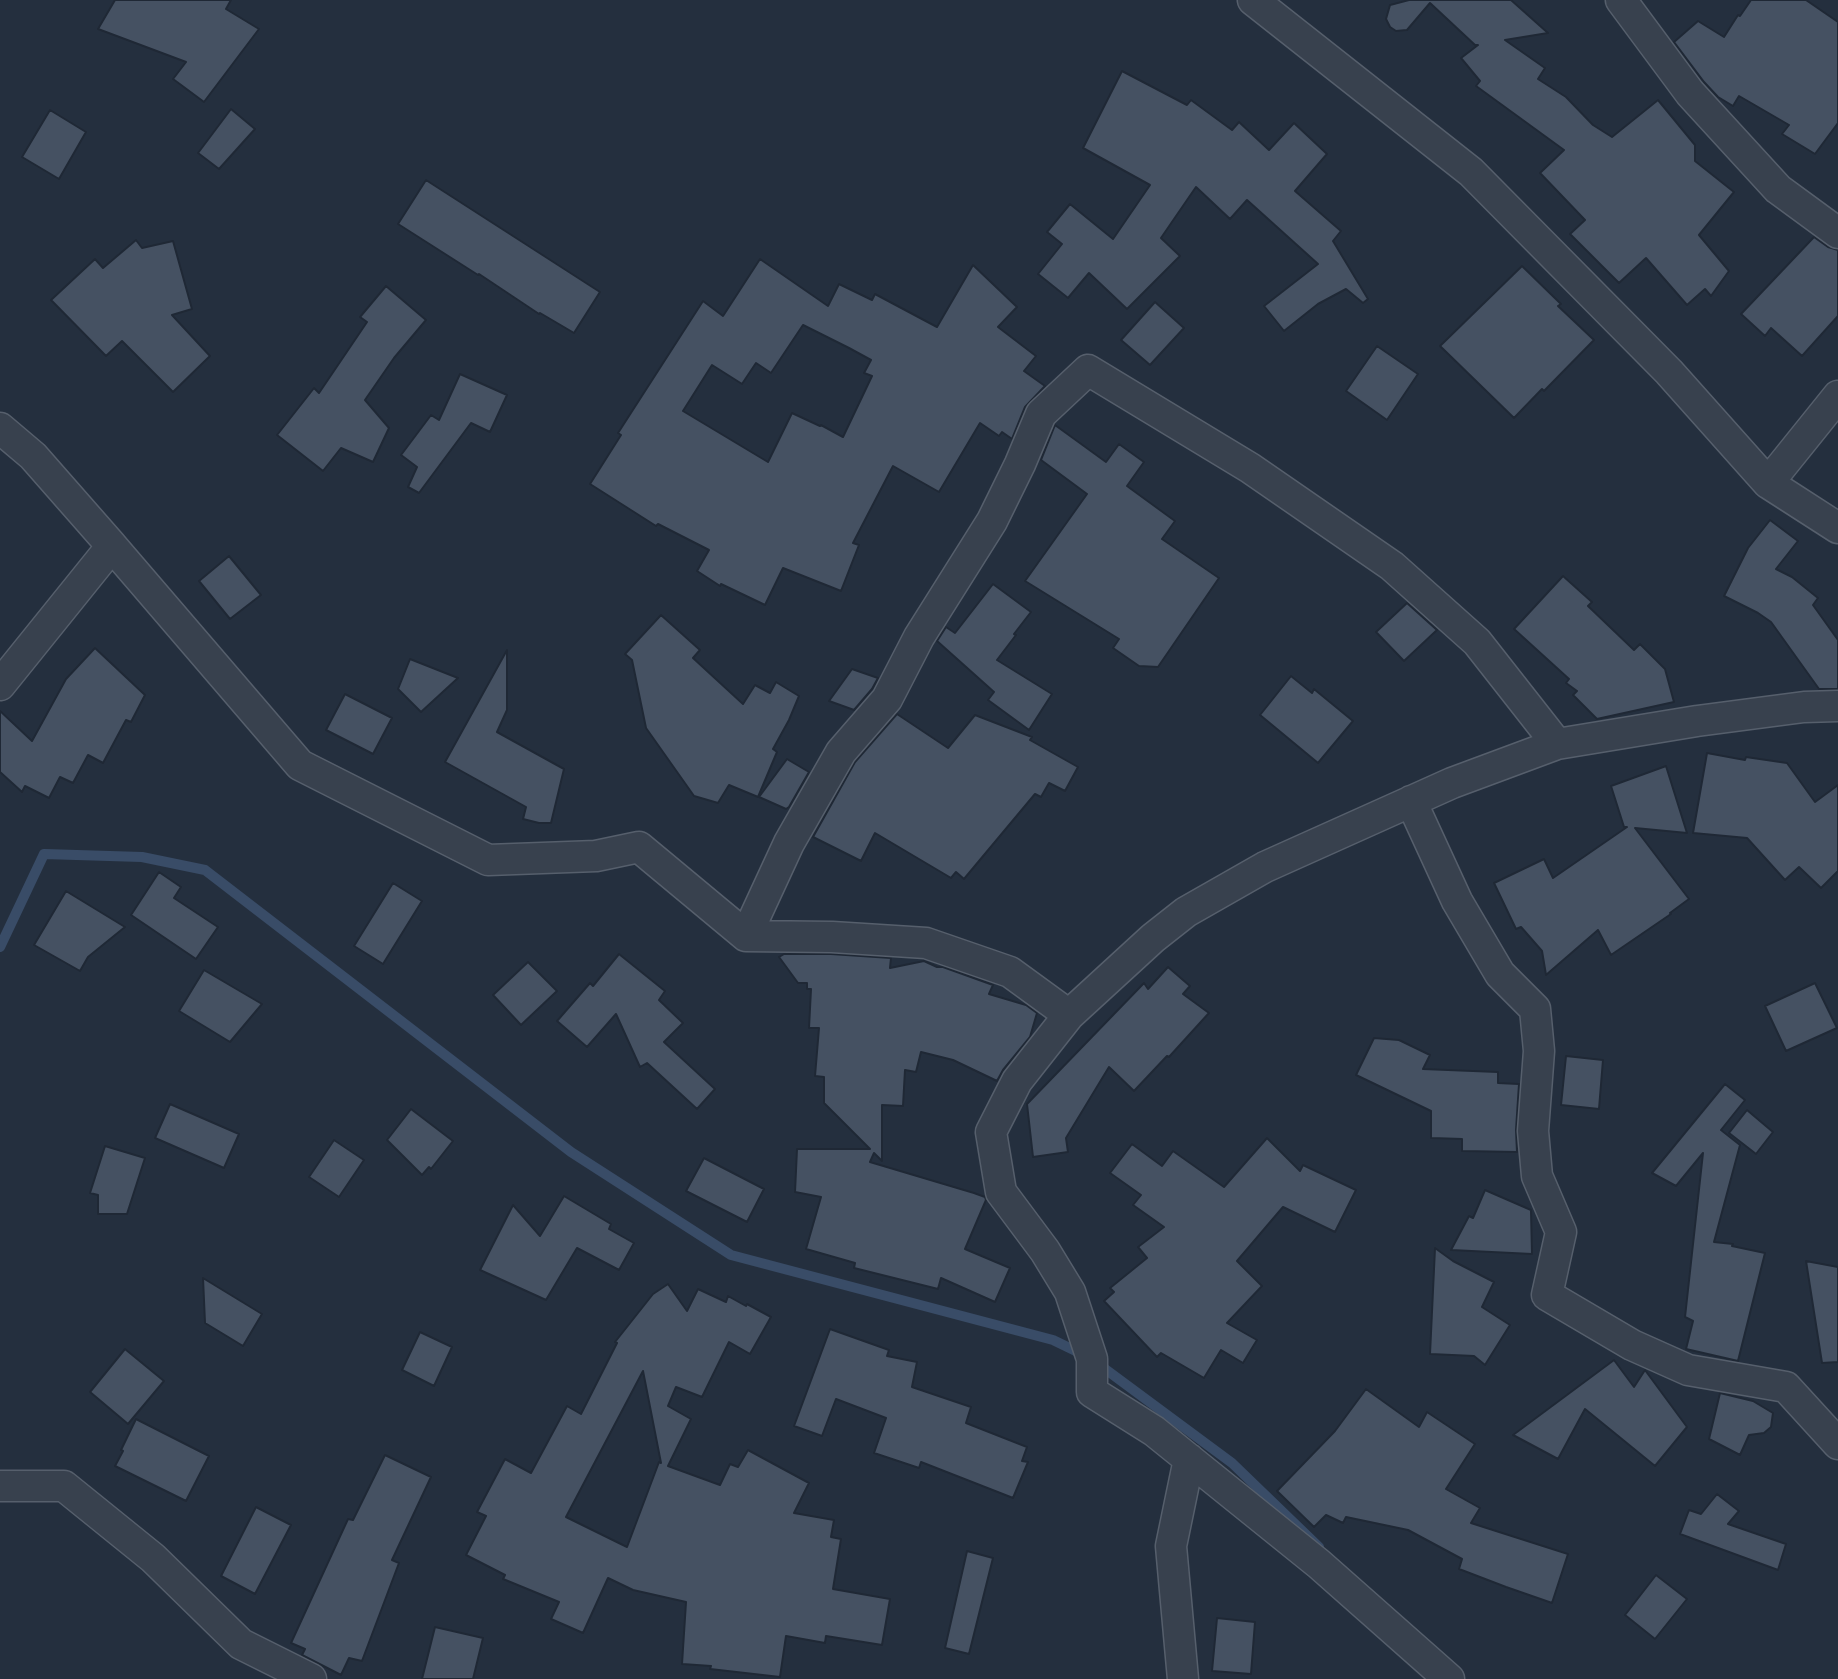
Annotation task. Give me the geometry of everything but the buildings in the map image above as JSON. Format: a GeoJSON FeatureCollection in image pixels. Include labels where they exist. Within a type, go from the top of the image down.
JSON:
{"type":"FeatureCollection","features":[{"type":"Feature","properties":{"kind":"street"},"geometry":{"type":"LineString","coordinates":[[1253,0],[1471,172],[1670,372],[1768,483],[1838,528]]}},
{"type":"Feature","properties":{"kind":"street"},"geometry":{"type":"LineString","coordinates":[[1621,0],[1690,93],[1778,189],[1838,233]]}},
{"type":"Feature","properties":{"kind":"street"},"geometry":{"type":"LineString","coordinates":[[746,936],[789,843],[841,752],[887,699],[919,637],[992,521],[1041,414],[1088,370],[1250,468],[1392,566],[1477,642],[1557,744]]}},
{"type":"Feature","properties":{"kind":"street"},"geometry":{"type":"LineString","coordinates":[[1768,483],[1838,396]]}},
{"type":"Feature","properties":{"kind":"street"},"geometry":{"type":"LineString","coordinates":[[0,428],[33,456],[300,765],[488,860],[596,856],[639,847],[746,936],[832,937],[926,943],[1010,972],[1069,1015]]}},
{"type":"Feature","properties":{"kind":"street"},"geometry":{"type":"LineString","coordinates":[[0,685],[112,546]]}},
{"type":"Feature","properties":{"kind":"street"},"geometry":{"type":"LineString","coordinates":[[1449,1679],[1319,1564],[1189,1459],[1154,1431],[1092,1392],[1092,1359],[1070,1292],[1045,1251],[1001,1192],[991,1132],[1017,1081],[1069,1015],[1186,912],[1265,867],[1451,783],[1557,744],[1697,721],[1804,707],[1838,706]]}},
{"type":"Feature","properties":{"kind":"street"},"geometry":{"type":"LineString","coordinates":[[1411,801],[1457,901],[1494,964],[1500,974],[1535,1009],[1539,1051],[1533,1131],[1536,1177],[1561,1232],[1547,1295],[1632,1345],[1688,1370],[1786,1387],[1838,1444]]}},
{"type":"Feature","properties":{"kind":"street"},"geometry":{"type":"LineString","coordinates":[[1183,1679],[1171,1546],[1189,1459]]}},
{"type":"Feature","properties":{"kind":"street"},"geometry":{"type":"LineString","coordinates":[[0,1486],[64,1486],[153,1558],[241,1644],[311,1679]]}},
{"type":"Feature","properties":{"kind":"waterway"},"geometry":{"type":"LineString","coordinates":[[0,947],[44,854],[142,857],[205,870],[571,1152],[731,1255],[1053,1340],[1084,1355]]}},
{"type":"Feature","properties":{"kind":"waterway"},"geometry":{"type":"LineString","coordinates":[[1097,1363],[1232,1463],[1319,1547]]}}]}
